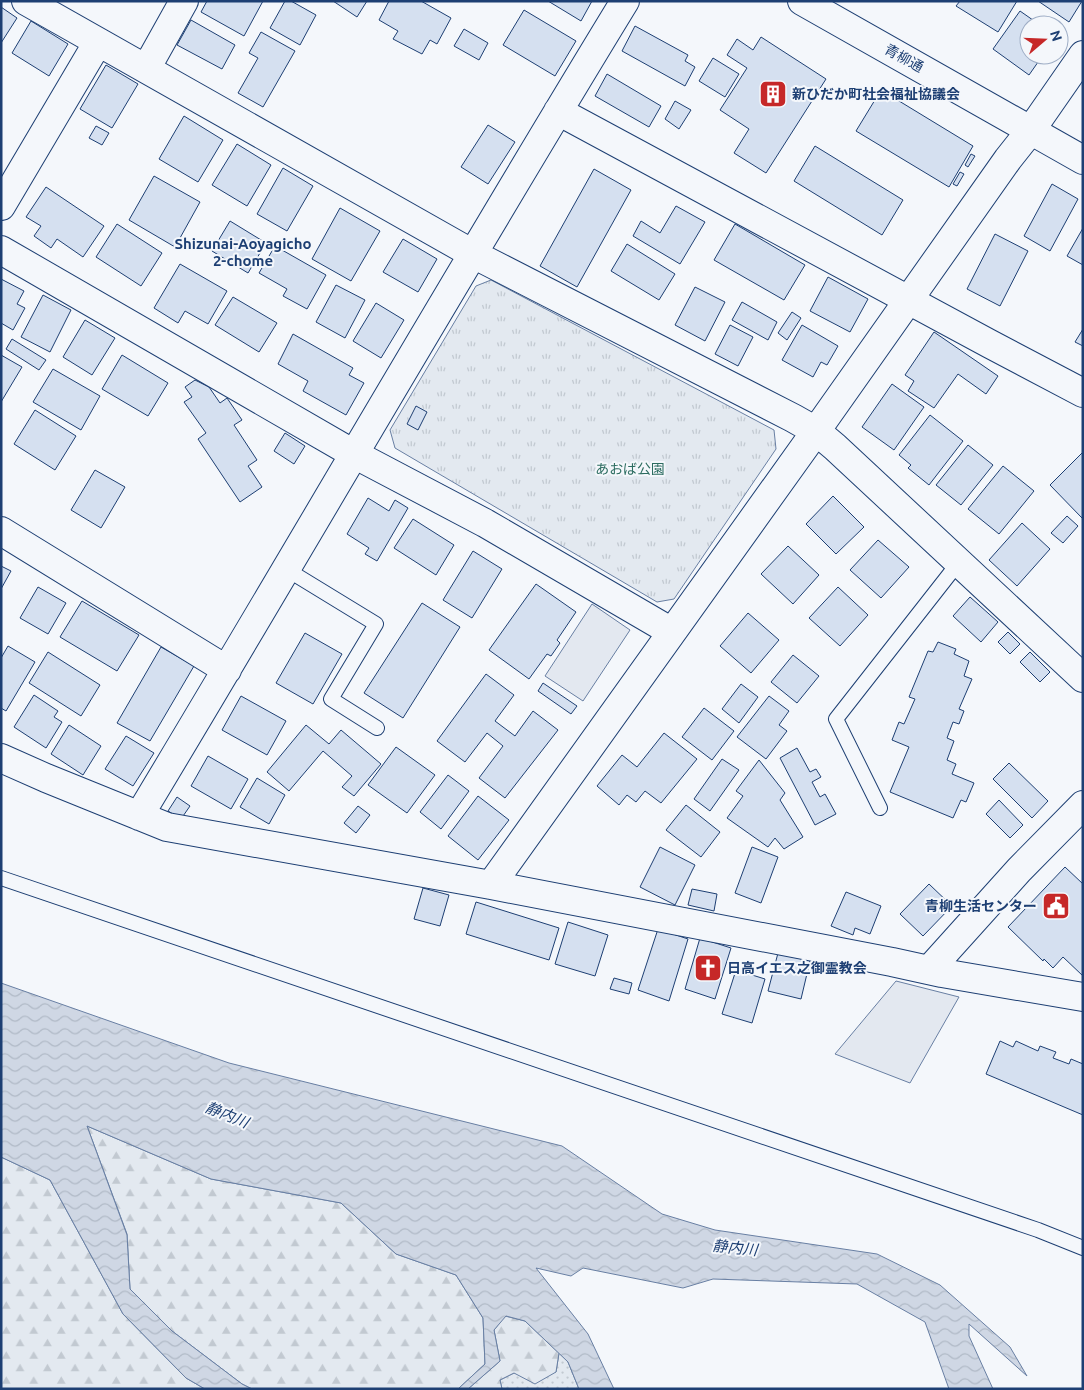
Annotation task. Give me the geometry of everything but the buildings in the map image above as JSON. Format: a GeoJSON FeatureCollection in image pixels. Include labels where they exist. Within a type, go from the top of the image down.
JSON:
{"type":"FeatureCollection","features":[{"type":"Feature","properties":{"kind":"street"},"geometry":{"type":"LineString","coordinates":[[26,1],[473,254],[816,431],[1083,678]]}},
{"type":"Feature","properties":{"kind":"street"},"geometry":{"type":"LineString","coordinates":[[146,69],[184,1]]}},
{"type":"Feature","properties":{"kind":"street"},"geometry":{"type":"LineString","coordinates":[[139,816],[625,1]]}},
{"type":"Feature","properties":{"kind":"street","name":"青柳通"},"geometry":{"type":"LineString","coordinates":[[802,1],[1083,160]]}},
{"type":"Feature","properties":{"kind":"street"},"geometry":{"type":"LineString","coordinates":[[1,206],[98,42]]}},
{"type":"Feature","properties":{"kind":"street"},"geometry":{"type":"LineString","coordinates":[[491,885],[1083,55]]}},
{"type":"Feature","properties":{"kind":"street"},"geometry":{"type":"LineString","coordinates":[[558,111],[1083,393]]}},
{"type":"Feature","properties":{"kind":"street"},"geometry":{"type":"LineString","coordinates":[[1,250],[354,454],[485,523],[606,603],[672,632]]}},
{"type":"Feature","properties":{"kind":"street"},"geometry":{"type":"LineString","coordinates":[[1,531],[227,670]]}},
{"type":"Feature","properties":{"kind":"street"},"geometry":{"type":"LineString","coordinates":[[1,758],[167,826],[491,885],[929,970],[1083,997]]}},
{"type":"Feature","properties":{"kind":"street"},"geometry":{"type":"LineString","coordinates":[[929,970],[1019,870],[1083,805]]}},
{"type":"Feature","properties":{"kind":"lane"},"geometry":{"type":"LineString","coordinates":[[880,808],[836,719],[959,562]]}},
{"type":"Feature","properties":{"kind":"lane"},"geometry":{"type":"LineString","coordinates":[[286,569],[376,624],[331,699],[377,728]]}},
{"type":"Feature","properties":{"kind":"lane"},"geometry":{"type":"LineString","coordinates":[[1,878],[1038,1230],[1083,1248]]}},
{"type":"Feature","properties":{"kind":"green space","name":"あおば公園"},"geometry":{"type":"Polygon","coordinates":[[[491,280],[774,430],[776,449],[674,599],[657,602],[395,448],[390,430],[476,286],[491,280]]]}},
{"type":"Feature","properties":{"kind":"green space"},"geometry":{"type":"Polygon","coordinates":[[[87,1126],[211,1179],[341,1203],[396,1254],[456,1275],[483,1318],[485,1364],[458,1389],[252,1389],[242,1384],[172,1331],[130,1289],[127,1234],[87,1126]]]}},
{"type":"Feature","properties":{"kind":"green space"},"geometry":{"type":"Polygon","coordinates":[[[1,1157],[50,1180],[123,1314],[186,1378],[205,1389],[1,1389],[1,1157]]]}},
{"type":"Feature","properties":{"kind":"green space"},"geometry":{"type":"Polygon","coordinates":[[[505,1316],[525,1321],[559,1353],[556,1372],[535,1384],[514,1373],[500,1380],[502,1389],[468,1389],[500,1361],[494,1330],[505,1316]]]}},
{"type":"Feature","properties":{"kind":"green space"},"geometry":{"type":"Polygon","coordinates":[[[559,1353],[568,1362],[579,1389],[502,1389],[500,1380],[514,1373],[556,1372],[559,1353]]]}},
{"type":"Feature","properties":{"kind":"shaded area"},"geometry":{"type":"Polygon","coordinates":[[[592,604],[630,630],[583,701],[545,676],[592,604]]]}},
{"type":"Feature","properties":{"kind":"shaded area"},"geometry":{"type":"Polygon","coordinates":[[[896,981],[959,997],[910,1083],[835,1054],[896,981]]]}},
{"type":"Feature","properties":{"kind":"water","name":"静内川"},"geometry":{"type":"Polygon","coordinates":[[[1,983],[229,1063],[562,1146],[662,1214],[715,1230],[877,1254],[940,1285],[1010,1347],[1027,1376],[969,1324],[969,1336],[993,1389],[949,1389],[925,1322],[857,1284],[713,1279],[683,1288],[583,1268],[571,1276],[536,1268],[588,1334],[614,1389],[579,1389],[568,1362],[525,1321],[506,1316],[494,1330],[500,1361],[468,1389],[458,1389],[485,1364],[483,1318],[456,1275],[396,1254],[341,1203],[211,1179],[87,1126],[127,1235],[130,1289],[172,1331],[242,1384],[252,1389],[205,1389],[186,1378],[123,1314],[50,1180],[1,1157],[1,983]]]}},
{"type":"Feature","properties":{"kind":"place","name":"新ひだか町社会福祉協議会"},"geometry":{"type":"Point","coordinates":[773,94]}},
{"type":"Feature","properties":{"kind":"place","name":"青柳生活センター"},"geometry":{"type":"Point","coordinates":[1056,906]}},
{"type":"Feature","properties":{"kind":"place","name":"日高イエス之御霊教会"},"geometry":{"type":"Point","coordinates":[708,968]}},
{"type":"Feature","properties":{"kind":"district","name":"Shizunai-Aoyagicho 2-chome"},"geometry":{"type":"Point","coordinates":[243,252]}}]}
